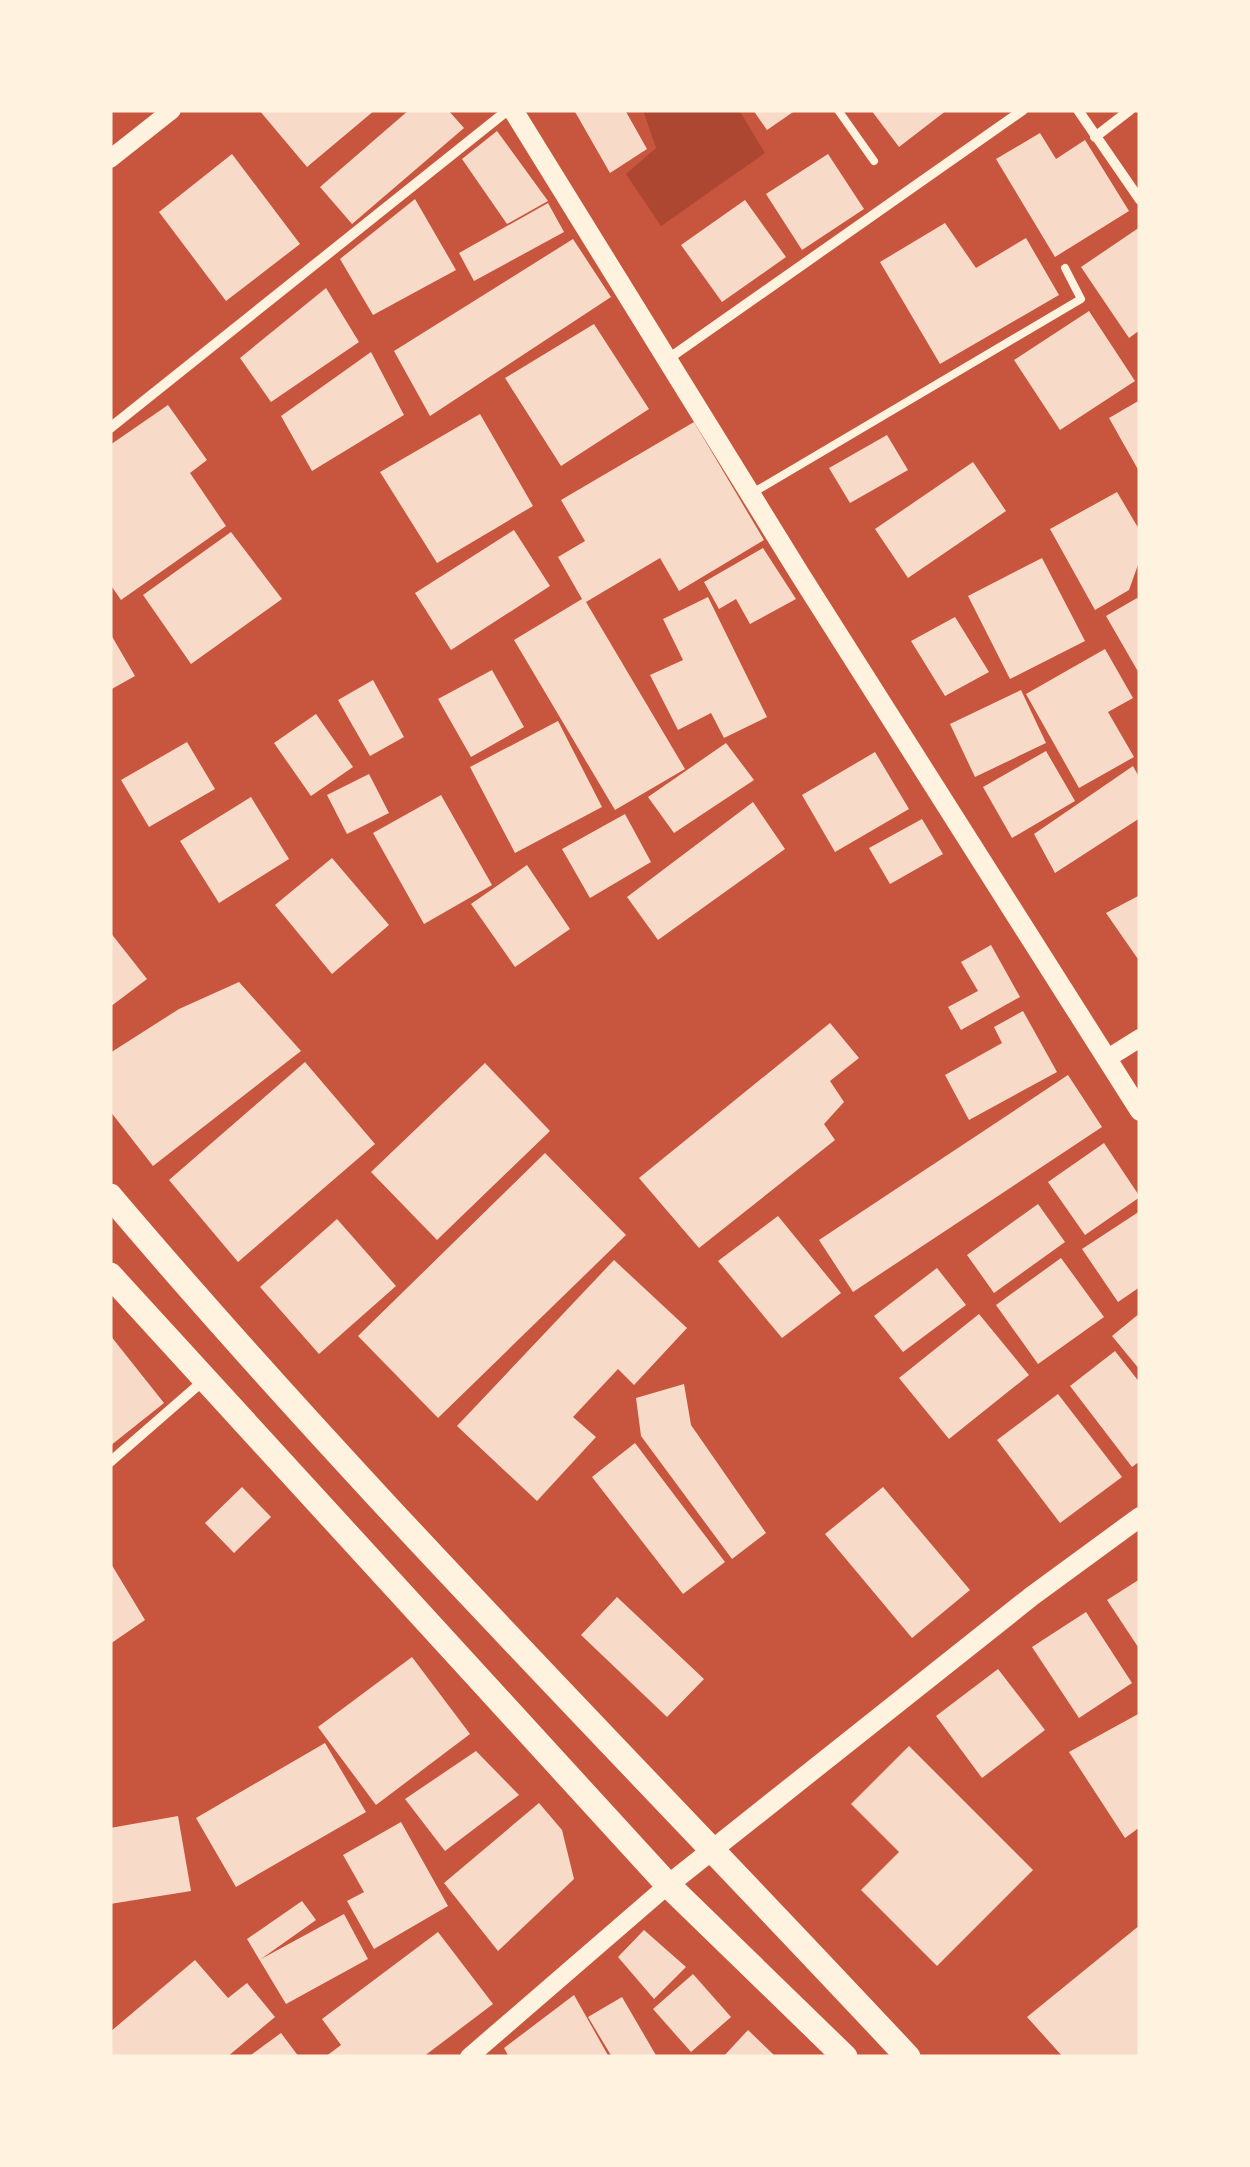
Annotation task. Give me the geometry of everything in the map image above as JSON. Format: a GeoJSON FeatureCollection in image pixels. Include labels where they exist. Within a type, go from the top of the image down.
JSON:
{"type":"FeatureCollection","features":[{"type":"Feature","properties":{"kind":"main road"},"geometry":{"type":"LineString","coordinates":[[511,110],[1140,1111]]}},
{"type":"Feature","properties":{"kind":"main road"},"geometry":{"type":"LineString","coordinates":[[110,1196],[206,1309],[908,2057]]}},
{"type":"Feature","properties":{"kind":"main road"},"geometry":{"type":"LineString","coordinates":[[110,1275],[668,1886],[845,2057]]}},
{"type":"Feature","properties":{"kind":"main road"},"geometry":{"type":"LineString","coordinates":[[668,1886],[1032,1596],[1140,1517]]}},
{"type":"Feature","properties":{"kind":"street"},"geometry":{"type":"LineString","coordinates":[[110,159],[172,110]]}},
{"type":"Feature","properties":{"kind":"street"},"geometry":{"type":"LineString","coordinates":[[110,428],[511,110]]}},
{"type":"Feature","properties":{"kind":"street"},"geometry":{"type":"LineString","coordinates":[[667,360],[1023,110]]}},
{"type":"Feature","properties":{"kind":"street"},"geometry":{"type":"LineString","coordinates":[[1078,110],[1140,200]]}},
{"type":"Feature","properties":{"kind":"street"},"geometry":{"type":"LineString","coordinates":[[1096,136],[1130,110]]}},
{"type":"Feature","properties":{"kind":"street"},"geometry":{"type":"LineString","coordinates":[[1108,1058],[1140,1038]]}},
{"type":"Feature","properties":{"kind":"street"},"geometry":{"type":"LineString","coordinates":[[110,1462],[203,1381]]}},
{"type":"Feature","properties":{"kind":"street"},"geometry":{"type":"LineString","coordinates":[[468,2057],[668,1886]]}},
{"type":"Feature","properties":{"kind":"lane"},"geometry":{"type":"LineString","coordinates":[[838,110],[874,160]]}},
{"type":"Feature","properties":{"kind":"lane"},"geometry":{"type":"LineString","coordinates":[[750,494],[1081,299],[1065,268]]}},
{"type":"Feature","properties":{"kind":"shaded area"},"geometry":{"type":"Polygon","coordinates":[[[643,110],[739,110],[765,153],[661,226],[626,174],[656,148],[643,110]]]}},
{"type":"Feature","properties":{"kind":"building"},"geometry":{"type":"Polygon","coordinates":[[[259,110],[375,110],[307,167],[259,110]]]}},
{"type":"Feature","properties":{"kind":"building"},"geometry":{"type":"Polygon","coordinates":[[[409,110],[448,110],[464,128],[352,224],[320,187],[409,110]]]}},
{"type":"Feature","properties":{"kind":"building"},"geometry":{"type":"Polygon","coordinates":[[[574,110],[625,110],[647,149],[610,173],[574,110]]]}},
{"type":"Feature","properties":{"kind":"building"},"geometry":{"type":"Polygon","coordinates":[[[753,110],[796,110],[767,130],[753,110]]]}},
{"type":"Feature","properties":{"kind":"building"},"geometry":{"type":"Polygon","coordinates":[[[871,110],[947,110],[899,147],[871,110]]]}},
{"type":"Feature","properties":{"kind":"building"},"geometry":{"type":"Polygon","coordinates":[[[497,131],[548,201],[507,224],[462,159],[497,131]]]}},
{"type":"Feature","properties":{"kind":"building"},"geometry":{"type":"Polygon","coordinates":[[[1040,133],[1056,159],[1085,140],[1129,211],[1055,257],[996,159],[1040,133]]]}},
{"type":"Feature","properties":{"kind":"building"},"geometry":{"type":"Polygon","coordinates":[[[232,154],[300,244],[226,301],[159,212],[232,154]]]}},
{"type":"Feature","properties":{"kind":"building"},"geometry":{"type":"Polygon","coordinates":[[[828,154],[864,209],[802,250],[766,194],[828,154]]]}},
{"type":"Feature","properties":{"kind":"building"},"geometry":{"type":"Polygon","coordinates":[[[415,199],[456,270],[373,315],[340,259],[415,199]]]}},
{"type":"Feature","properties":{"kind":"building"},"geometry":{"type":"Polygon","coordinates":[[[745,200],[786,257],[722,302],[681,245],[745,200]]]}},
{"type":"Feature","properties":{"kind":"building"},"geometry":{"type":"Polygon","coordinates":[[[548,203],[564,232],[474,281],[459,253],[548,203]]]}},
{"type":"Feature","properties":{"kind":"building"},"geometry":{"type":"Polygon","coordinates":[[[945,223],[976,268],[1026,238],[1059,295],[940,364],[880,262],[945,223]]]}},
{"type":"Feature","properties":{"kind":"building"},"geometry":{"type":"Polygon","coordinates":[[[1140,227],[1140,330],[1129,338],[1081,267],[1140,227]]]}},
{"type":"Feature","properties":{"kind":"building"},"geometry":{"type":"Polygon","coordinates":[[[573,239],[611,297],[430,416],[394,351],[573,239]]]}},
{"type":"Feature","properties":{"kind":"building"},"geometry":{"type":"Polygon","coordinates":[[[326,288],[359,342],[271,402],[240,358],[326,288]]]}},
{"type":"Feature","properties":{"kind":"building"},"geometry":{"type":"Polygon","coordinates":[[[1089,311],[1135,381],[1060,430],[1014,360],[1089,311]]]}},
{"type":"Feature","properties":{"kind":"building"},"geometry":{"type":"Polygon","coordinates":[[[594,324],[649,409],[561,466],[505,378],[594,324]]]}},
{"type":"Feature","properties":{"kind":"building"},"geometry":{"type":"Polygon","coordinates":[[[371,352],[404,415],[312,471],[281,416],[371,352]]]}},
{"type":"Feature","properties":{"kind":"building"},"geometry":{"type":"Polygon","coordinates":[[[1140,400],[1140,473],[1109,418],[1140,400]]]}},
{"type":"Feature","properties":{"kind":"building"},"geometry":{"type":"Polygon","coordinates":[[[168,405],[207,460],[190,473],[226,526],[121,600],[110,584],[110,445],[168,405]]]}},
{"type":"Feature","properties":{"kind":"building"},"geometry":{"type":"Polygon","coordinates":[[[480,414],[533,506],[437,563],[380,472],[480,414]]]}},
{"type":"Feature","properties":{"kind":"building"},"geometry":{"type":"Polygon","coordinates":[[[694,422],[764,540],[679,591],[660,558],[586,602],[685,769],[615,810],[514,640],[582,599],[558,557],[585,541],[561,500],[694,422]]]}},
{"type":"Feature","properties":{"kind":"building"},"geometry":{"type":"Polygon","coordinates":[[[887,435],[908,470],[850,503],[829,468],[887,435]]]}},
{"type":"Feature","properties":{"kind":"building"},"geometry":{"type":"Polygon","coordinates":[[[973,462],[1006,511],[908,578],[875,529],[973,462]]]}},
{"type":"Feature","properties":{"kind":"building"},"geometry":{"type":"Polygon","coordinates":[[[1117,492],[1140,531],[1140,559],[1129,590],[1095,610],[1050,529],[1117,492]]]}},
{"type":"Feature","properties":{"kind":"building"},"geometry":{"type":"Polygon","coordinates":[[[514,530],[550,586],[451,650],[415,593],[514,530]]]}},
{"type":"Feature","properties":{"kind":"building"},"geometry":{"type":"Polygon","coordinates":[[[231,532],[282,599],[191,664],[143,595],[231,532]]]}},
{"type":"Feature","properties":{"kind":"building"},"geometry":{"type":"Polygon","coordinates":[[[763,548],[796,599],[750,624],[736,599],[719,609],[704,582],[763,548]]]}},
{"type":"Feature","properties":{"kind":"building"},"geometry":{"type":"Polygon","coordinates":[[[1042,558],[1085,641],[1010,679],[968,596],[1042,558]]]}},
{"type":"Feature","properties":{"kind":"building"},"geometry":{"type":"Polygon","coordinates":[[[708,597],[767,717],[724,738],[711,713],[678,730],[650,675],[683,660],[663,619],[708,597]]]}},
{"type":"Feature","properties":{"kind":"building"},"geometry":{"type":"Polygon","coordinates":[[[1137,598],[1140,603],[1140,675],[1106,616],[1137,598]]]}},
{"type":"Feature","properties":{"kind":"building"},"geometry":{"type":"Polygon","coordinates":[[[955,617],[989,672],[945,696],[911,641],[955,617]]]}},
{"type":"Feature","properties":{"kind":"building"},"geometry":{"type":"Polygon","coordinates":[[[110,633],[135,676],[110,690],[110,633]]]}},
{"type":"Feature","properties":{"kind":"building"},"geometry":{"type":"Polygon","coordinates":[[[1105,649],[1133,698],[1108,712],[1134,757],[1079,788],[1026,694],[1105,649]]]}},
{"type":"Feature","properties":{"kind":"building"},"geometry":{"type":"Polygon","coordinates":[[[492,670],[524,727],[471,757],[438,699],[492,670]]]}},
{"type":"Feature","properties":{"kind":"building"},"geometry":{"type":"Polygon","coordinates":[[[373,680],[404,737],[370,756],[338,700],[373,680]]]}},
{"type":"Feature","properties":{"kind":"building"},"geometry":{"type":"Polygon","coordinates":[[[1021,690],[1046,743],[975,777],[950,724],[1021,690]]]}},
{"type":"Feature","properties":{"kind":"building"},"geometry":{"type":"Polygon","coordinates":[[[316,714],[353,767],[311,796],[274,743],[316,714]]]}},
{"type":"Feature","properties":{"kind":"building"},"geometry":{"type":"Polygon","coordinates":[[[558,721],[602,807],[515,853],[470,767],[558,721]]]}},
{"type":"Feature","properties":{"kind":"building"},"geometry":{"type":"Polygon","coordinates":[[[187,742],[215,789],[149,827],[121,780],[187,742]]]}},
{"type":"Feature","properties":{"kind":"building"},"geometry":{"type":"Polygon","coordinates":[[[726,743],[754,780],[674,833],[648,797],[726,743]]]}},
{"type":"Feature","properties":{"kind":"building"},"geometry":{"type":"Polygon","coordinates":[[[1046,751],[1075,801],[1012,838],[983,787],[1046,751]]]}},
{"type":"Feature","properties":{"kind":"building"},"geometry":{"type":"Polygon","coordinates":[[[875,752],[909,809],[835,852],[802,795],[875,752]]]}},
{"type":"Feature","properties":{"kind":"building"},"geometry":{"type":"Polygon","coordinates":[[[1133,766],[1140,779],[1140,818],[1055,873],[1034,834],[1133,766]]]}},
{"type":"Feature","properties":{"kind":"building"},"geometry":{"type":"Polygon","coordinates":[[[369,774],[389,813],[347,834],[327,795],[369,774]]]}},
{"type":"Feature","properties":{"kind":"building"},"geometry":{"type":"Polygon","coordinates":[[[441,795],[492,885],[424,924],[373,833],[441,795]]]}},
{"type":"Feature","properties":{"kind":"building"},"geometry":{"type":"Polygon","coordinates":[[[251,797],[289,859],[219,903],[180,841],[251,797]]]}},
{"type":"Feature","properties":{"kind":"building"},"geometry":{"type":"Polygon","coordinates":[[[753,802],[785,849],[658,940],[627,897],[753,802]]]}},
{"type":"Feature","properties":{"kind":"building"},"geometry":{"type":"Polygon","coordinates":[[[625,814],[651,862],[590,898],[562,849],[625,814]]]}},
{"type":"Feature","properties":{"kind":"building"},"geometry":{"type":"Polygon","coordinates":[[[922,819],[943,854],[890,884],[869,848],[922,819]]]}},
{"type":"Feature","properties":{"kind":"building"},"geometry":{"type":"Polygon","coordinates":[[[332,858],[389,925],[332,974],[275,905],[332,858]]]}},
{"type":"Feature","properties":{"kind":"building"},"geometry":{"type":"Polygon","coordinates":[[[527,865],[570,929],[515,967],[471,904],[527,865]]]}},
{"type":"Feature","properties":{"kind":"building"},"geometry":{"type":"Polygon","coordinates":[[[1140,895],[1140,962],[1106,913],[1140,895]]]}},
{"type":"Feature","properties":{"kind":"building"},"geometry":{"type":"Polygon","coordinates":[[[110,932],[147,979],[110,1007],[110,932]]]}},
{"type":"Feature","properties":{"kind":"building"},"geometry":{"type":"Polygon","coordinates":[[[991,945],[1020,997],[961,1030],[948,1007],[978,991],[961,962],[991,945]]]}},
{"type":"Feature","properties":{"kind":"building"},"geometry":{"type":"Polygon","coordinates":[[[239,982],[301,1051],[153,1166],[110,1111],[110,1053],[179,1009],[239,982]]]}},
{"type":"Feature","properties":{"kind":"building"},"geometry":{"type":"Polygon","coordinates":[[[1023,1011],[1057,1072],[969,1120],[945,1075],[1002,1043],[994,1027],[1023,1011]]]}},
{"type":"Feature","properties":{"kind":"building"},"geometry":{"type":"Polygon","coordinates":[[[830,1023],[859,1058],[830,1081],[844,1102],[824,1124],[835,1140],[699,1248],[639,1178],[830,1023]]]}},
{"type":"Feature","properties":{"kind":"building"},"geometry":{"type":"Polygon","coordinates":[[[305,1062],[375,1144],[238,1262],[169,1180],[305,1062]]]}},
{"type":"Feature","properties":{"kind":"building"},"geometry":{"type":"Polygon","coordinates":[[[485,1063],[550,1131],[437,1240],[371,1172],[485,1063]]]}},
{"type":"Feature","properties":{"kind":"building"},"geometry":{"type":"Polygon","coordinates":[[[1068,1075],[1102,1127],[853,1292],[819,1240],[1068,1075]]]}},
{"type":"Feature","properties":{"kind":"building"},"geometry":{"type":"Polygon","coordinates":[[[1104,1143],[1140,1197],[1085,1235],[1048,1182],[1104,1143]]]}},
{"type":"Feature","properties":{"kind":"building"},"geometry":{"type":"Polygon","coordinates":[[[545,1153],[626,1235],[438,1418],[358,1336],[545,1153]]]}},
{"type":"Feature","properties":{"kind":"building"},"geometry":{"type":"Polygon","coordinates":[[[1038,1204],[1065,1242],[994,1293],[967,1255],[1038,1204]]]}},
{"type":"Feature","properties":{"kind":"building"},"geometry":{"type":"Polygon","coordinates":[[[1140,1211],[1140,1287],[1118,1302],[1082,1249],[1140,1211]]]}},
{"type":"Feature","properties":{"kind":"building"},"geometry":{"type":"Polygon","coordinates":[[[778,1216],[841,1293],[782,1338],[718,1261],[778,1216]]]}},
{"type":"Feature","properties":{"kind":"building"},"geometry":{"type":"Polygon","coordinates":[[[337,1219],[396,1286],[319,1354],[260,1287],[337,1219]]]}},
{"type":"Feature","properties":{"kind":"building"},"geometry":{"type":"Polygon","coordinates":[[[1061,1258],[1104,1317],[1038,1364],[996,1305],[1061,1258]]]}},
{"type":"Feature","properties":{"kind":"building"},"geometry":{"type":"Polygon","coordinates":[[[614,1260],[687,1328],[634,1385],[618,1369],[573,1417],[596,1437],[537,1501],[457,1426],[614,1260]]]}},
{"type":"Feature","properties":{"kind":"building"},"geometry":{"type":"Polygon","coordinates":[[[937,1268],[966,1305],[903,1352],[874,1316],[937,1268]]]}},
{"type":"Feature","properties":{"kind":"building"},"geometry":{"type":"Polygon","coordinates":[[[1140,1313],[1140,1370],[1112,1336],[1140,1313]]]}},
{"type":"Feature","properties":{"kind":"building"},"geometry":{"type":"Polygon","coordinates":[[[979,1314],[1029,1375],[949,1439],[899,1378],[979,1314]]]}},
{"type":"Feature","properties":{"kind":"building"},"geometry":{"type":"Polygon","coordinates":[[[110,1335],[164,1403],[110,1446],[110,1335]]]}},
{"type":"Feature","properties":{"kind":"building"},"geometry":{"type":"Polygon","coordinates":[[[1115,1351],[1140,1383],[1140,1461],[1132,1467],[1070,1386],[1115,1351]]]}},
{"type":"Feature","properties":{"kind":"building"},"geometry":{"type":"Polygon","coordinates":[[[684,1384],[691,1425],[766,1533],[732,1559],[641,1436],[636,1398],[684,1384]]]}},
{"type":"Feature","properties":{"kind":"building"},"geometry":{"type":"Polygon","coordinates":[[[1058,1394],[1122,1477],[1060,1523],[997,1440],[1058,1394]]]}},
{"type":"Feature","properties":{"kind":"building"},"geometry":{"type":"Polygon","coordinates":[[[635,1443],[725,1562],[683,1594],[592,1477],[635,1443]]]}},
{"type":"Feature","properties":{"kind":"building"},"geometry":{"type":"Polygon","coordinates":[[[242,1487],[271,1517],[234,1553],[205,1523],[242,1487]]]}},
{"type":"Feature","properties":{"kind":"building"},"geometry":{"type":"Polygon","coordinates":[[[883,1487],[970,1590],[912,1638],[825,1534],[883,1487]]]}},
{"type":"Feature","properties":{"kind":"building"},"geometry":{"type":"Polygon","coordinates":[[[110,1562],[145,1620],[110,1644],[110,1562]]]}},
{"type":"Feature","properties":{"kind":"building"},"geometry":{"type":"Polygon","coordinates":[[[1140,1579],[1140,1650],[1107,1600],[1140,1579]]]}},
{"type":"Feature","properties":{"kind":"building"},"geometry":{"type":"Polygon","coordinates":[[[617,1597],[704,1679],[667,1717],[581,1635],[617,1597]]]}},
{"type":"Feature","properties":{"kind":"building"},"geometry":{"type":"Polygon","coordinates":[[[1086,1612],[1132,1683],[1079,1718],[1032,1647],[1086,1612]]]}},
{"type":"Feature","properties":{"kind":"building"},"geometry":{"type":"Polygon","coordinates":[[[412,1657],[470,1734],[376,1805],[318,1727],[412,1657]]]}},
{"type":"Feature","properties":{"kind":"building"},"geometry":{"type":"Polygon","coordinates":[[[998,1669],[1045,1730],[982,1778],[936,1716],[998,1669]]]}},
{"type":"Feature","properties":{"kind":"building"},"geometry":{"type":"Polygon","coordinates":[[[1140,1713],[1140,1827],[1125,1838],[1069,1752],[1140,1713]]]}},
{"type":"Feature","properties":{"kind":"building"},"geometry":{"type":"Polygon","coordinates":[[[325,1743],[366,1812],[236,1887],[196,1818],[325,1743]]]}},
{"type":"Feature","properties":{"kind":"building"},"geometry":{"type":"Polygon","coordinates":[[[909,1746],[1033,1870],[937,1966],[861,1890],[899,1852],[851,1804],[909,1746]]]}},
{"type":"Feature","properties":{"kind":"building"},"geometry":{"type":"Polygon","coordinates":[[[476,1751],[519,1795],[445,1851],[405,1799],[476,1751]]]}},
{"type":"Feature","properties":{"kind":"building"},"geometry":{"type":"Polygon","coordinates":[[[539,1803],[562,1830],[574,1879],[498,1951],[444,1883],[539,1803]]]}},
{"type":"Feature","properties":{"kind":"building"},"geometry":{"type":"Polygon","coordinates":[[[178,1816],[191,1891],[110,1904],[110,1828],[178,1816]]]}},
{"type":"Feature","properties":{"kind":"building"},"geometry":{"type":"Polygon","coordinates":[[[401,1822],[448,1906],[374,1949],[347,1901],[364,1892],[343,1855],[401,1822]]]}},
{"type":"Feature","properties":{"kind":"building"},"geometry":{"type":"Polygon","coordinates":[[[302,1901],[316,1920],[261,1959],[344,1914],[368,1959],[286,2004],[247,1939],[302,1901]]]}},
{"type":"Feature","properties":{"kind":"building"},"geometry":{"type":"Polygon","coordinates":[[[1140,1925],[1140,2057],[1063,2057],[1027,2017],[1140,1925]]]}},
{"type":"Feature","properties":{"kind":"building"},"geometry":{"type":"Polygon","coordinates":[[[644,1930],[686,1967],[654,1999],[618,1957],[644,1930]]]}},
{"type":"Feature","properties":{"kind":"building"},"geometry":{"type":"Polygon","coordinates":[[[438,1932],[493,2004],[423,2057],[325,2057],[341,2045],[322,2019],[438,1932]]]}},
{"type":"Feature","properties":{"kind":"building"},"geometry":{"type":"Polygon","coordinates":[[[195,1960],[228,1998],[247,1983],[275,2017],[227,2057],[110,2057],[110,2032],[195,1960]]]}},
{"type":"Feature","properties":{"kind":"building"},"geometry":{"type":"Polygon","coordinates":[[[693,1974],[731,2017],[691,2052],[653,2009],[693,1974]]]}},
{"type":"Feature","properties":{"kind":"building"},"geometry":{"type":"Polygon","coordinates":[[[574,1995],[609,2057],[509,2057],[504,2048],[574,1995]]]}},
{"type":"Feature","properties":{"kind":"building"},"geometry":{"type":"Polygon","coordinates":[[[622,1997],[657,2057],[612,2057],[588,2017],[622,1997]]]}},
{"type":"Feature","properties":{"kind":"building"},"geometry":{"type":"Polygon","coordinates":[[[748,2030],[776,2057],[723,2057],[748,2030]]]}},
{"type":"Feature","properties":{"kind":"building"},"geometry":{"type":"Polygon","coordinates":[[[281,2033],[299,2057],[248,2057],[281,2033]]]}}]}
